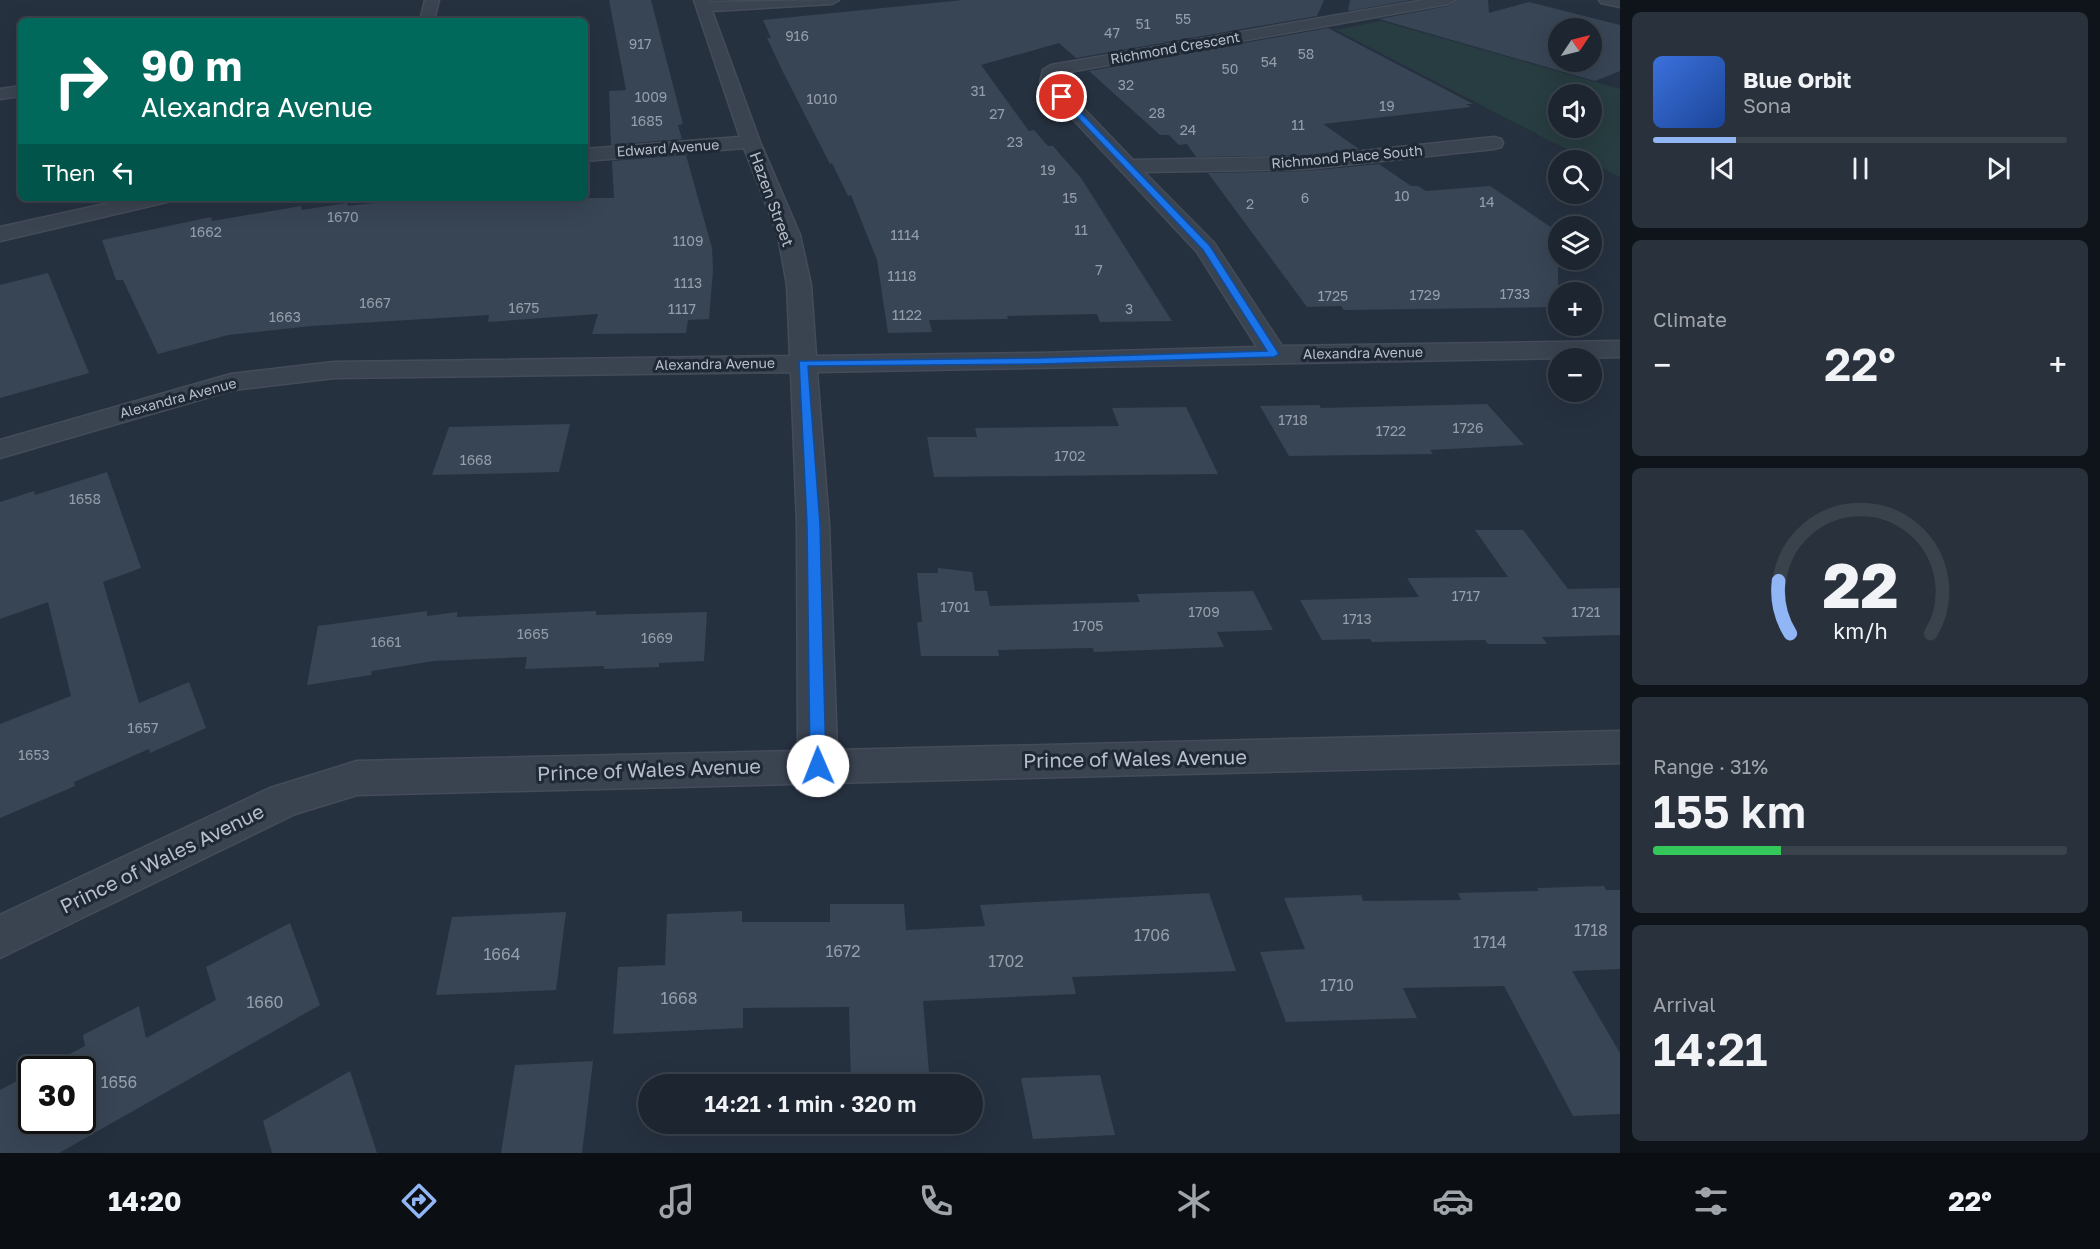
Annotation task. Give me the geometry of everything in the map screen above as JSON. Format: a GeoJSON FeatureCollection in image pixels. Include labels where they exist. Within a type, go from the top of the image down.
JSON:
{"type":"FeatureCollection","features":[{"type":"Feature","properties":{"kind":"street"},"geometry":{"type":"LineString","coordinates":[[428,18],[432,0]]}},
{"type":"Feature","properties":{"kind":"street"},"geometry":{"type":"LineString","coordinates":[[702,3],[832,0]]}},
{"type":"Feature","properties":{"kind":"street","name":"Richmond Crescent"},"geometry":{"type":"LineString","coordinates":[[1274,354],[1206,248],[1048,82],[1052,70],[1448,0]]}},
{"type":"Feature","properties":{"kind":"street"},"geometry":{"type":"LineString","coordinates":[[1606,0],[1620,3]]}},
{"type":"Feature","properties":{"kind":"street","name":"Hazen Street"},"geometry":{"type":"LineString","coordinates":[[702,3],[751,142],[789,235],[799,285],[813,524],[818,766]]}},
{"type":"Feature","properties":{"kind":"street"},"geometry":{"type":"LineString","coordinates":[[1317,6],[1348,18]]}},
{"type":"Feature","properties":{"kind":"street"},"geometry":{"type":"LineString","coordinates":[[0,94],[18,91]]}},
{"type":"Feature","properties":{"kind":"street","name":"Edward Avenue"},"geometry":{"type":"LineString","coordinates":[[588,155],[751,142]]}},
{"type":"Feature","properties":{"kind":"street","name":"Richmond Place South"},"geometry":{"type":"LineString","coordinates":[[1128,166],[1307,163],[1494,143]]}},
{"type":"Feature","properties":{"kind":"street"},"geometry":{"type":"LineString","coordinates":[[0,234],[147,201]]}},
{"type":"Feature","properties":{"kind":"street","name":"Alexandra Avenue"},"geometry":{"type":"LineString","coordinates":[[0,449],[231,382],[334,370],[1040,361],[1274,354],[1620,349]]}},
{"type":"Feature","properties":{"kind":"street","name":"Prince of Wales Avenue"},"geometry":{"type":"LineString","coordinates":[[0,937],[284,800],[357,778],[1620,747]]}},
{"type":"Feature","properties":{"kind":"green space"},"geometry":{"type":"Polygon","coordinates":[[[1381,21],[1548,69],[1548,72],[1560,72],[1620,89],[1620,177],[1602,168],[1602,150],[1568,150],[1336,30],[1381,21]]]}},
{"type":"Feature","properties":{"kind":"building"},"geometry":{"type":"Polygon","coordinates":[[[609,0],[651,0],[683,124],[678,125],[682,139],[611,145],[609,91],[626,90],[609,0]]]}},
{"type":"Feature","properties":{"kind":"building"},"geometry":{"type":"Polygon","coordinates":[[[963,0],[1324,0],[1317,16],[1076,58],[1059,43],[981,65],[1029,131],[1034,130],[1048,146],[1053,146],[1081,178],[1172,321],[1100,322],[1097,314],[1007,316],[1008,319],[929,320],[932,332],[888,333],[877,260],[851,195],[848,196],[832,163],[830,164],[783,72],[767,38],[771,38],[763,20],[963,0]]]}},
{"type":"Feature","properties":{"kind":"building"},"geometry":{"type":"Polygon","coordinates":[[[1350,0],[1411,0],[1350,11],[1348,10],[1350,0]]]}},
{"type":"Feature","properties":{"kind":"building"},"geometry":{"type":"Polygon","coordinates":[[[1457,0],[1488,0],[1489,13],[1529,2],[1592,18],[1548,18],[1548,68],[1379,19],[1448,6],[1457,0]]]}},
{"type":"Feature","properties":{"kind":"building"},"geometry":{"type":"Polygon","coordinates":[[[1602,20],[1620,25],[1620,71],[1595,81],[1564,72],[1602,72],[1602,20]]]}},
{"type":"Feature","properties":{"kind":"building"},"geometry":{"type":"Polygon","coordinates":[[[1328,28],[1473,104],[1466,104],[1471,107],[1323,124],[1359,149],[1307,155],[1196,157],[1187,144],[1179,145],[1169,135],[1160,135],[1089,71],[1328,28]]]}},
{"type":"Feature","properties":{"kind":"building"},"geometry":{"type":"Polygon","coordinates":[[[686,155],[712,248],[713,270],[709,319],[688,320],[686,333],[592,334],[598,314],[488,322],[489,315],[311,326],[228,335],[158,354],[123,280],[116,280],[102,240],[211,217],[212,221],[301,206],[302,210],[347,203],[348,206],[391,201],[588,201],[588,198],[614,198],[612,161],[686,155]]]}},
{"type":"Feature","properties":{"kind":"building"},"geometry":{"type":"Polygon","coordinates":[[[1379,164],[1411,186],[1418,186],[1426,191],[1490,186],[1548,225],[1548,270],[1558,270],[1558,282],[1548,282],[1548,307],[1344,310],[1341,306],[1307,307],[1208,173],[1307,171],[1379,164]]]}},
{"type":"Feature","properties":{"kind":"building"},"geometry":{"type":"Polygon","coordinates":[[[48,273],[89,373],[0,398],[0,285],[48,273]]]}},
{"type":"Feature","properties":{"kind":"building"},"geometry":{"type":"Polygon","coordinates":[[[1487,404],[1524,445],[1430,450],[1433,454],[1289,456],[1260,406],[1319,405],[1321,408],[1487,404]]]}},
{"type":"Feature","properties":{"kind":"building"},"geometry":{"type":"Polygon","coordinates":[[[1186,407],[1218,474],[934,477],[927,437],[977,437],[975,428],[1119,426],[1112,408],[1186,407]]]}},
{"type":"Feature","properties":{"kind":"building"},"geometry":{"type":"Polygon","coordinates":[[[570,424],[559,472],[432,475],[449,427],[570,424]]]}},
{"type":"Feature","properties":{"kind":"building"},"geometry":{"type":"Polygon","coordinates":[[[107,472],[141,568],[103,582],[139,703],[189,682],[206,728],[150,753],[149,749],[74,782],[75,786],[0,818],[0,724],[71,696],[48,602],[0,619],[0,502],[34,491],[35,495],[107,472]]]}},
{"type":"Feature","properties":{"kind":"building"},"geometry":{"type":"Polygon","coordinates":[[[1475,530],[1523,530],[1568,589],[1620,588],[1620,635],[1542,637],[1547,644],[1488,644],[1485,640],[1372,642],[1370,639],[1322,640],[1300,600],[1419,597],[1407,578],[1508,577],[1475,530]]]}},
{"type":"Feature","properties":{"kind":"building"},"geometry":{"type":"Polygon","coordinates":[[[938,568],[972,572],[975,591],[987,591],[990,606],[1140,602],[1137,594],[1253,591],[1273,630],[1217,632],[1224,647],[1094,652],[1093,648],[998,650],[999,656],[921,656],[917,622],[922,622],[917,573],[938,573],[938,568]]]}},
{"type":"Feature","properties":{"kind":"building"},"geometry":{"type":"Polygon","coordinates":[[[427,611],[427,616],[457,612],[457,617],[596,611],[596,615],[707,612],[704,661],[659,663],[659,667],[604,669],[604,666],[525,669],[527,657],[434,661],[372,671],[371,675],[307,685],[318,626],[427,611]]]}},
{"type":"Feature","properties":{"kind":"building"},"geometry":{"type":"Polygon","coordinates":[[[1604,886],[1606,890],[1620,890],[1620,969],[1572,971],[1620,1053],[1620,1114],[1573,1116],[1504,986],[1403,988],[1417,1018],[1286,1022],[1260,952],[1305,949],[1284,898],[1361,895],[1363,901],[1461,900],[1458,893],[1539,891],[1537,888],[1604,886]]]}},
{"type":"Feature","properties":{"kind":"building"},"geometry":{"type":"Polygon","coordinates":[[[1209,893],[1236,971],[1072,977],[1076,994],[923,1001],[929,1074],[851,1074],[849,1007],[743,1008],[743,1028],[613,1034],[618,967],[665,965],[667,914],[742,911],[742,922],[830,922],[830,904],[904,904],[906,930],[985,926],[980,905],[1209,893]]]}},
{"type":"Feature","properties":{"kind":"building"},"geometry":{"type":"Polygon","coordinates":[[[566,912],[556,990],[436,995],[452,917],[566,912]]]}},
{"type":"Feature","properties":{"kind":"building"},"geometry":{"type":"Polygon","coordinates":[[[290,923],[320,1005],[96,1132],[96,1056],[66,1056],[85,1046],[83,1035],[139,1006],[146,1038],[216,1000],[206,967],[290,923]]]}},
{"type":"Feature","properties":{"kind":"building"},"geometry":{"type":"Polygon","coordinates":[[[593,1061],[582,1153],[501,1153],[515,1065],[593,1061]]]}},
{"type":"Feature","properties":{"kind":"building"},"geometry":{"type":"Polygon","coordinates":[[[350,1071],[377,1153],[272,1153],[263,1121],[350,1071]]]}},
{"type":"Feature","properties":{"kind":"building"},"geometry":{"type":"Polygon","coordinates":[[[1100,1075],[1115,1135],[1033,1139],[1021,1078],[1100,1075]]]}},
{"type":"Feature","properties":{"kind":"building"},"geometry":{"type":"Polygon","coordinates":[[[18,1080],[18,1134],[93,1134],[59,1153],[0,1153],[0,1090],[18,1080]]]}},
{"type":"Feature","properties":{"kind":"route"},"geometry":{"type":"LineString","coordinates":[[818,766],[813,524],[802,363],[1040,361],[1274,354],[1206,248],[1062,97]]}}]}
